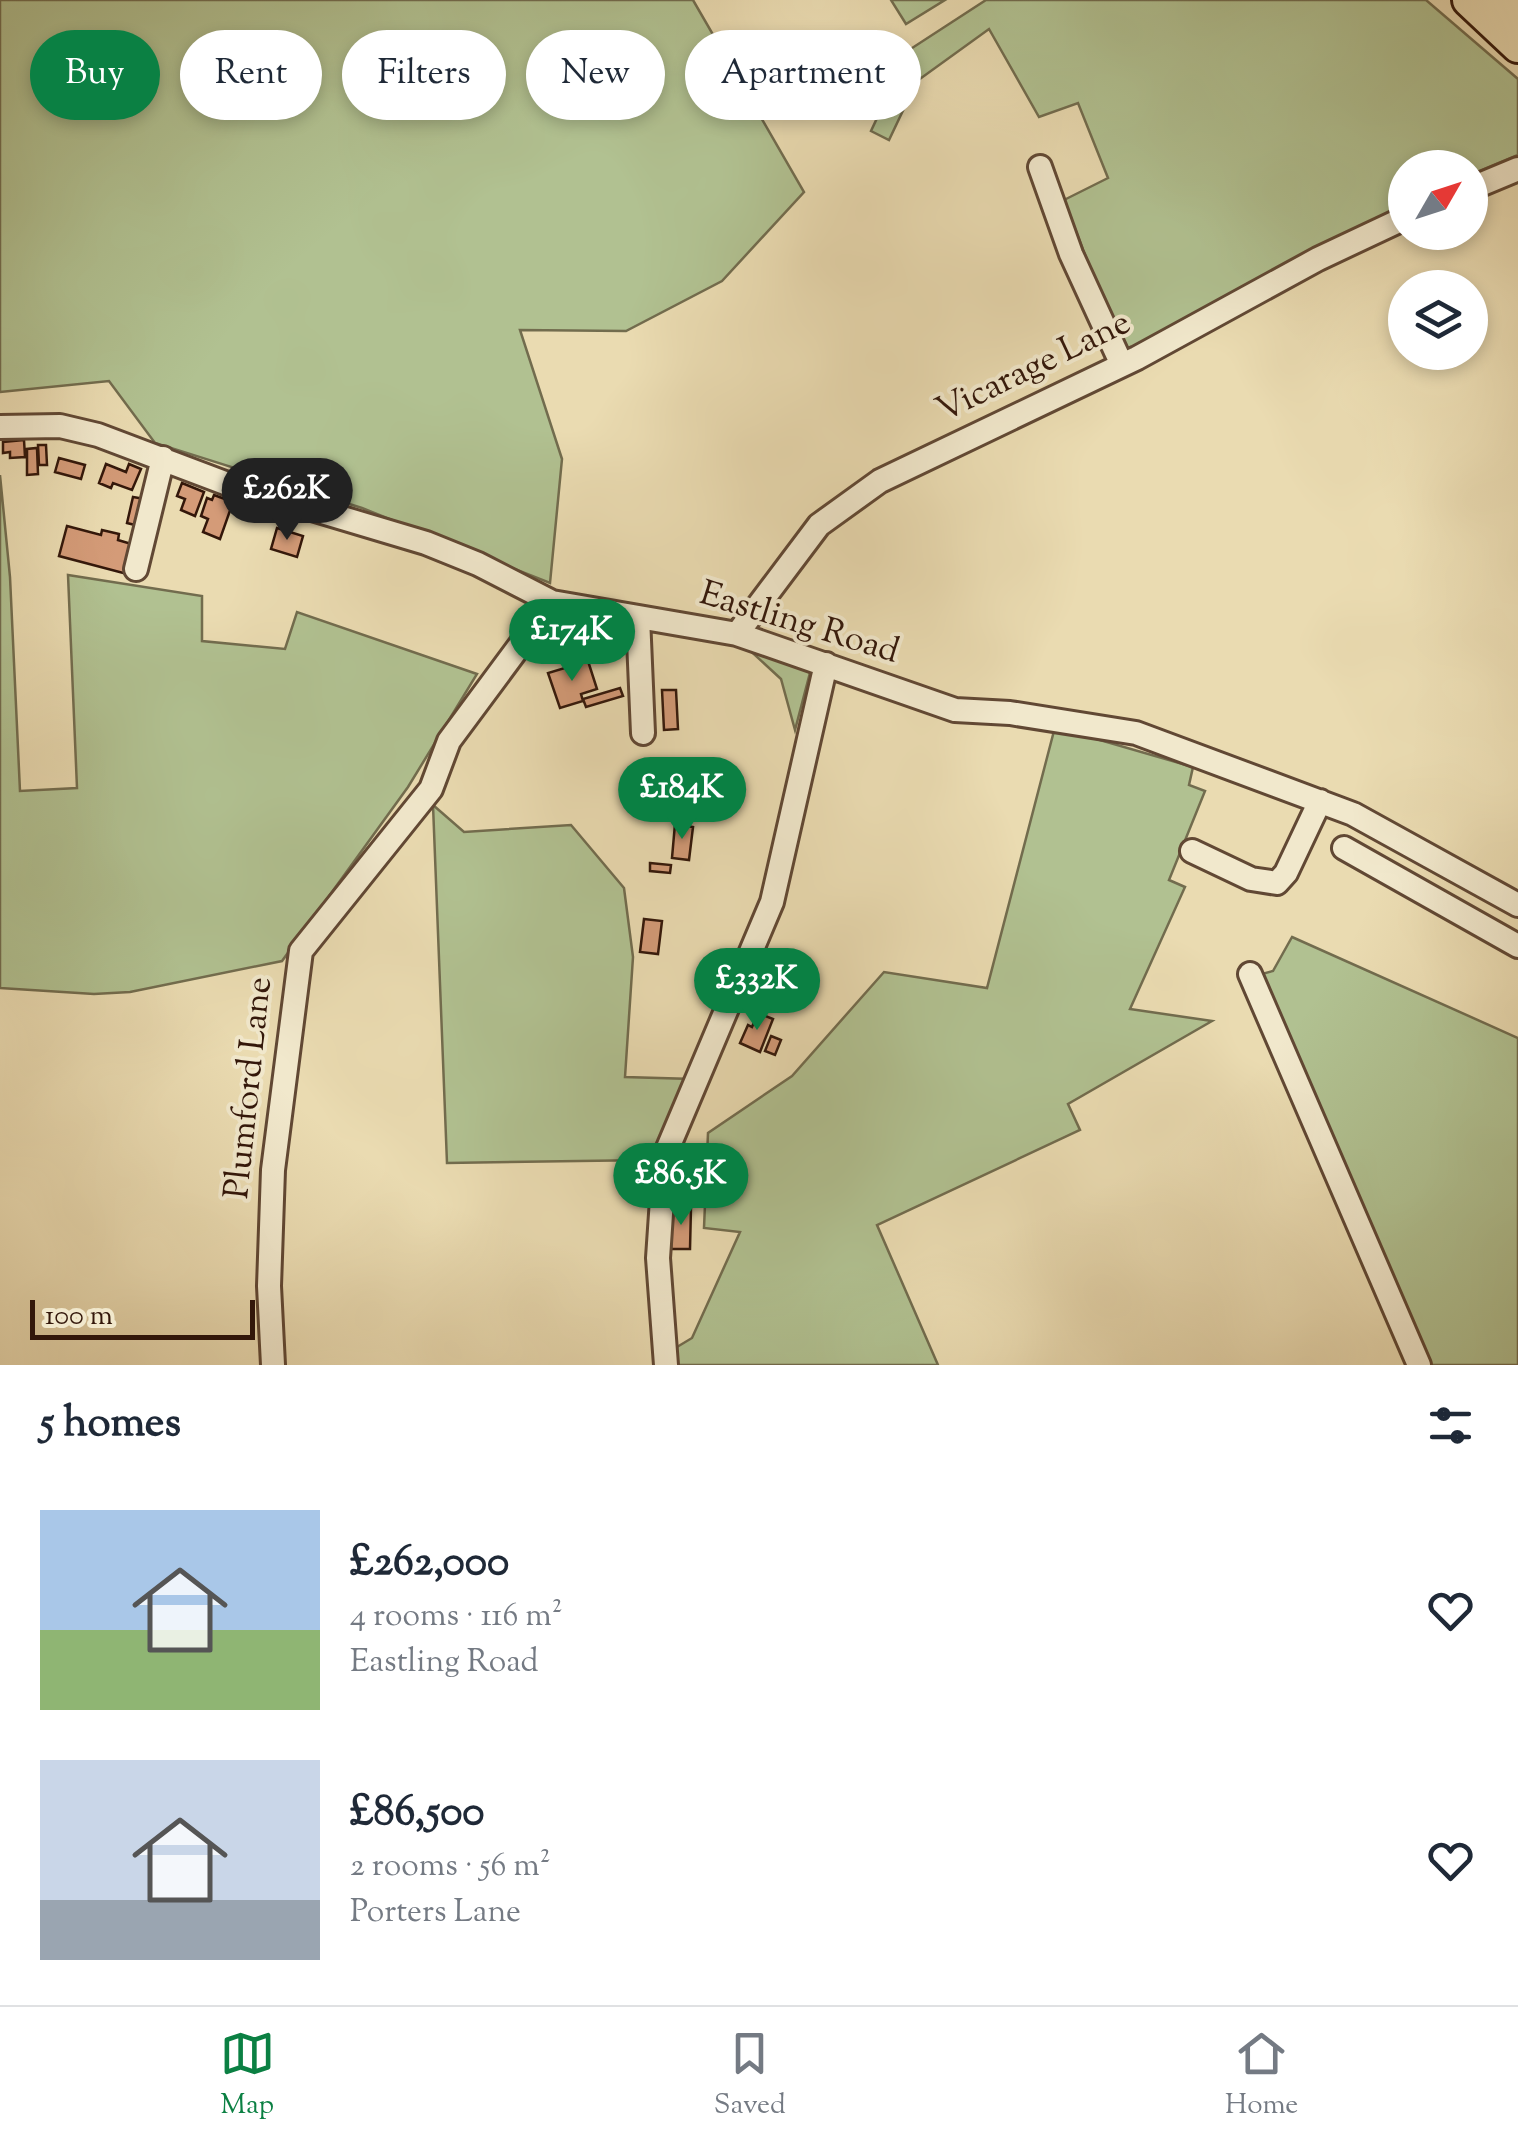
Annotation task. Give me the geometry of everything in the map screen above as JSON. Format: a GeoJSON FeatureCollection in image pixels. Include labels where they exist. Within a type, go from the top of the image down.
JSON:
{"type":"FeatureCollection","features":[{"type":"Feature","properties":{"kind":"highway"},"geometry":{"type":"LineString","coordinates":[[1469,0],[1518,46]]}},
{"type":"Feature","properties":{"kind":"highway"},"geometry":{"type":"LineString","coordinates":[[1508,0],[1518,9]]}},
{"type":"Feature","properties":{"kind":"street"},"geometry":{"type":"LineString","coordinates":[[1040,167],[1070,254],[1122,365]]}},
{"type":"Feature","properties":{"kind":"street"},"geometry":{"type":"LineString","coordinates":[[1488,181],[1518,169]]}},
{"type":"Feature","properties":{"kind":"street","name":"Vicarage Lane"},"geometry":{"type":"LineString","coordinates":[[737,634],[818,525],[880,481],[1122,365],[1388,226]]}},
{"type":"Feature","properties":{"kind":"street","name":"Eastling Road"},"geometry":{"type":"LineString","coordinates":[[0,427],[60,426],[98,435],[225,483],[426,543],[478,564],[552,602],[737,634],[955,710],[1010,713],[1136,733],[1353,814],[1518,905]]}},
{"type":"Feature","properties":{"kind":"street"},"geometry":{"type":"LineString","coordinates":[[136,569],[163,458]]}},
{"type":"Feature","properties":{"kind":"street"},"geometry":{"type":"LineString","coordinates":[[508,667],[537,632],[552,602]]}},
{"type":"Feature","properties":{"kind":"street","name":"Plumford Lane"},"geometry":{"type":"LineString","coordinates":[[273,1365],[268,1286],[274,1170],[301,951],[431,789],[449,741],[552,602]]}},
{"type":"Feature","properties":{"kind":"street"},"geometry":{"type":"LineString","coordinates":[[638,618],[643,733]]}},
{"type":"Feature","properties":{"kind":"street"},"geometry":{"type":"LineString","coordinates":[[666,1365],[658,1258],[665,1155],[772,902],[826,664]]}},
{"type":"Feature","properties":{"kind":"street"},"geometry":{"type":"LineString","coordinates":[[1192,851],[1251,879],[1276,883],[1286,872],[1320,801]]}},
{"type":"Feature","properties":{"kind":"street"},"geometry":{"type":"LineString","coordinates":[[1344,848],[1518,946]]}},
{"type":"Feature","properties":{"kind":"street"},"geometry":{"type":"LineString","coordinates":[[1250,974],[1419,1365]]}},
{"type":"Feature","properties":{"kind":"green space"},"geometry":{"type":"Polygon","coordinates":[[[0,0],[693,0],[710,30],[685,30],[685,120],[762,120],[804,192],[722,281],[626,331],[520,330],[562,459],[550,583],[362,508],[155,443],[109,381],[0,392],[0,0]]]}},
{"type":"Feature","properties":{"kind":"green space"},"geometry":{"type":"Polygon","coordinates":[[[891,0],[945,0],[906,24],[891,0]]]}},
{"type":"Feature","properties":{"kind":"green space"},"geometry":{"type":"Polygon","coordinates":[[[986,0],[1426,0],[1518,79],[1518,155],[1488,168],[1488,150],[1388,150],[1388,216],[1129,355],[1115,333],[1064,200],[1108,178],[1078,103],[1039,117],[989,29],[921,78],[921,42],[986,0]]]}},
{"type":"Feature","properties":{"kind":"green space"},"geometry":{"type":"Polygon","coordinates":[[[876,120],[898,120],[889,140],[871,131],[876,120]]]}},
{"type":"Feature","properties":{"kind":"green space"},"geometry":{"type":"Polygon","coordinates":[[[0,475],[10,577],[20,791],[77,788],[68,575],[202,596],[202,641],[285,649],[297,612],[477,674],[408,787],[282,961],[130,992],[94,994],[0,988],[0,475]]]}},
{"type":"Feature","properties":{"kind":"green space"},"geometry":{"type":"Polygon","coordinates":[[[743,644],[812,665],[795,730],[781,679],[743,644]]]}},
{"type":"Feature","properties":{"kind":"green space"},"geometry":{"type":"Polygon","coordinates":[[[1055,727],[1193,767],[1189,785],[1205,791],[1169,880],[1185,887],[1130,1009],[1212,1021],[1068,1104],[1080,1130],[877,1225],[938,1365],[676,1365],[672,1350],[692,1338],[740,1232],[704,1228],[708,1133],[792,1076],[884,972],[987,988],[1055,727]]]}},
{"type":"Feature","properties":{"kind":"green space"},"geometry":{"type":"Polygon","coordinates":[[[433,805],[464,832],[571,825],[624,888],[633,957],[625,1077],[692,1079],[650,1160],[447,1163],[433,805]]]}},
{"type":"Feature","properties":{"kind":"green space"},"geometry":{"type":"Polygon","coordinates":[[[1292,937],[1518,1038],[1518,1365],[1426,1365],[1258,975],[1273,971],[1292,937]]]}},
{"type":"Feature","properties":{"kind":"building"},"geometry":{"type":"Polygon","coordinates":[[[24,440],[25,457],[10,458],[10,452],[3,453],[3,442],[24,440]]]}},
{"type":"Feature","properties":{"kind":"building"},"geometry":{"type":"Polygon","coordinates":[[[38,445],[46,445],[47,465],[39,465],[38,445]]]}},
{"type":"Feature","properties":{"kind":"building"},"geometry":{"type":"Polygon","coordinates":[[[37,448],[38,474],[27,475],[27,449],[37,448]]]}},
{"type":"Feature","properties":{"kind":"building"},"geometry":{"type":"Polygon","coordinates":[[[59,458],[85,465],[81,479],[55,472],[59,458]]]}},
{"type":"Feature","properties":{"kind":"building"},"geometry":{"type":"Polygon","coordinates":[[[106,464],[126,472],[129,464],[141,469],[132,490],[99,483],[106,464]]]}},
{"type":"Feature","properties":{"kind":"building"},"geometry":{"type":"Polygon","coordinates":[[[182,483],[204,492],[195,516],[181,510],[185,499],[177,496],[182,483]]]}},
{"type":"Feature","properties":{"kind":"building"},"geometry":{"type":"Polygon","coordinates":[[[214,495],[233,502],[220,539],[203,532],[208,519],[201,516],[207,498],[212,500],[214,495]]]}},
{"type":"Feature","properties":{"kind":"building"},"geometry":{"type":"Polygon","coordinates":[[[133,497],[145,499],[139,526],[127,523],[133,497]]]}},
{"type":"Feature","properties":{"kind":"building"},"geometry":{"type":"Polygon","coordinates":[[[67,526],[101,535],[102,530],[119,534],[118,540],[135,545],[127,574],[59,556],[67,526]]]}},
{"type":"Feature","properties":{"kind":"building"},"geometry":{"type":"Polygon","coordinates":[[[277,528],[303,536],[297,557],[271,549],[277,528]]]}},
{"type":"Feature","properties":{"kind":"building"},"geometry":{"type":"Polygon","coordinates":[[[588,661],[597,689],[581,694],[583,701],[560,708],[548,673],[588,661]]]}},
{"type":"Feature","properties":{"kind":"building"},"geometry":{"type":"Polygon","coordinates":[[[620,688],[623,696],[586,707],[583,699],[620,688]]]}},
{"type":"Feature","properties":{"kind":"building"},"geometry":{"type":"Polygon","coordinates":[[[662,690],[676,690],[678,729],[664,730],[662,690]]]}},
{"type":"Feature","properties":{"kind":"building"},"geometry":{"type":"Polygon","coordinates":[[[679,765],[680,784],[652,786],[651,767],[679,765]]]}},
{"type":"Feature","properties":{"kind":"building"},"geometry":{"type":"Polygon","coordinates":[[[681,804],[701,804],[700,812],[681,812],[681,804]]]}},
{"type":"Feature","properties":{"kind":"building"},"geometry":{"type":"Polygon","coordinates":[[[675,824],[693,827],[689,860],[672,858],[675,824]]]}},
{"type":"Feature","properties":{"kind":"building"},"geometry":{"type":"Polygon","coordinates":[[[650,863],[671,865],[670,873],[650,871],[650,863]]]}},
{"type":"Feature","properties":{"kind":"building"},"geometry":{"type":"Polygon","coordinates":[[[644,919],[662,921],[658,954],[640,952],[644,919]]]}},
{"type":"Feature","properties":{"kind":"building"},"geometry":{"type":"Polygon","coordinates":[[[758,1013],[773,1019],[760,1052],[740,1043],[758,1013]]]}},
{"type":"Feature","properties":{"kind":"building"},"geometry":{"type":"Polygon","coordinates":[[[771,1036],[781,1040],[775,1055],[765,1051],[771,1036]]]}},
{"type":"Feature","properties":{"kind":"building"},"geometry":{"type":"Polygon","coordinates":[[[672,1207],[691,1207],[690,1249],[671,1249],[672,1207]]]}}]}
